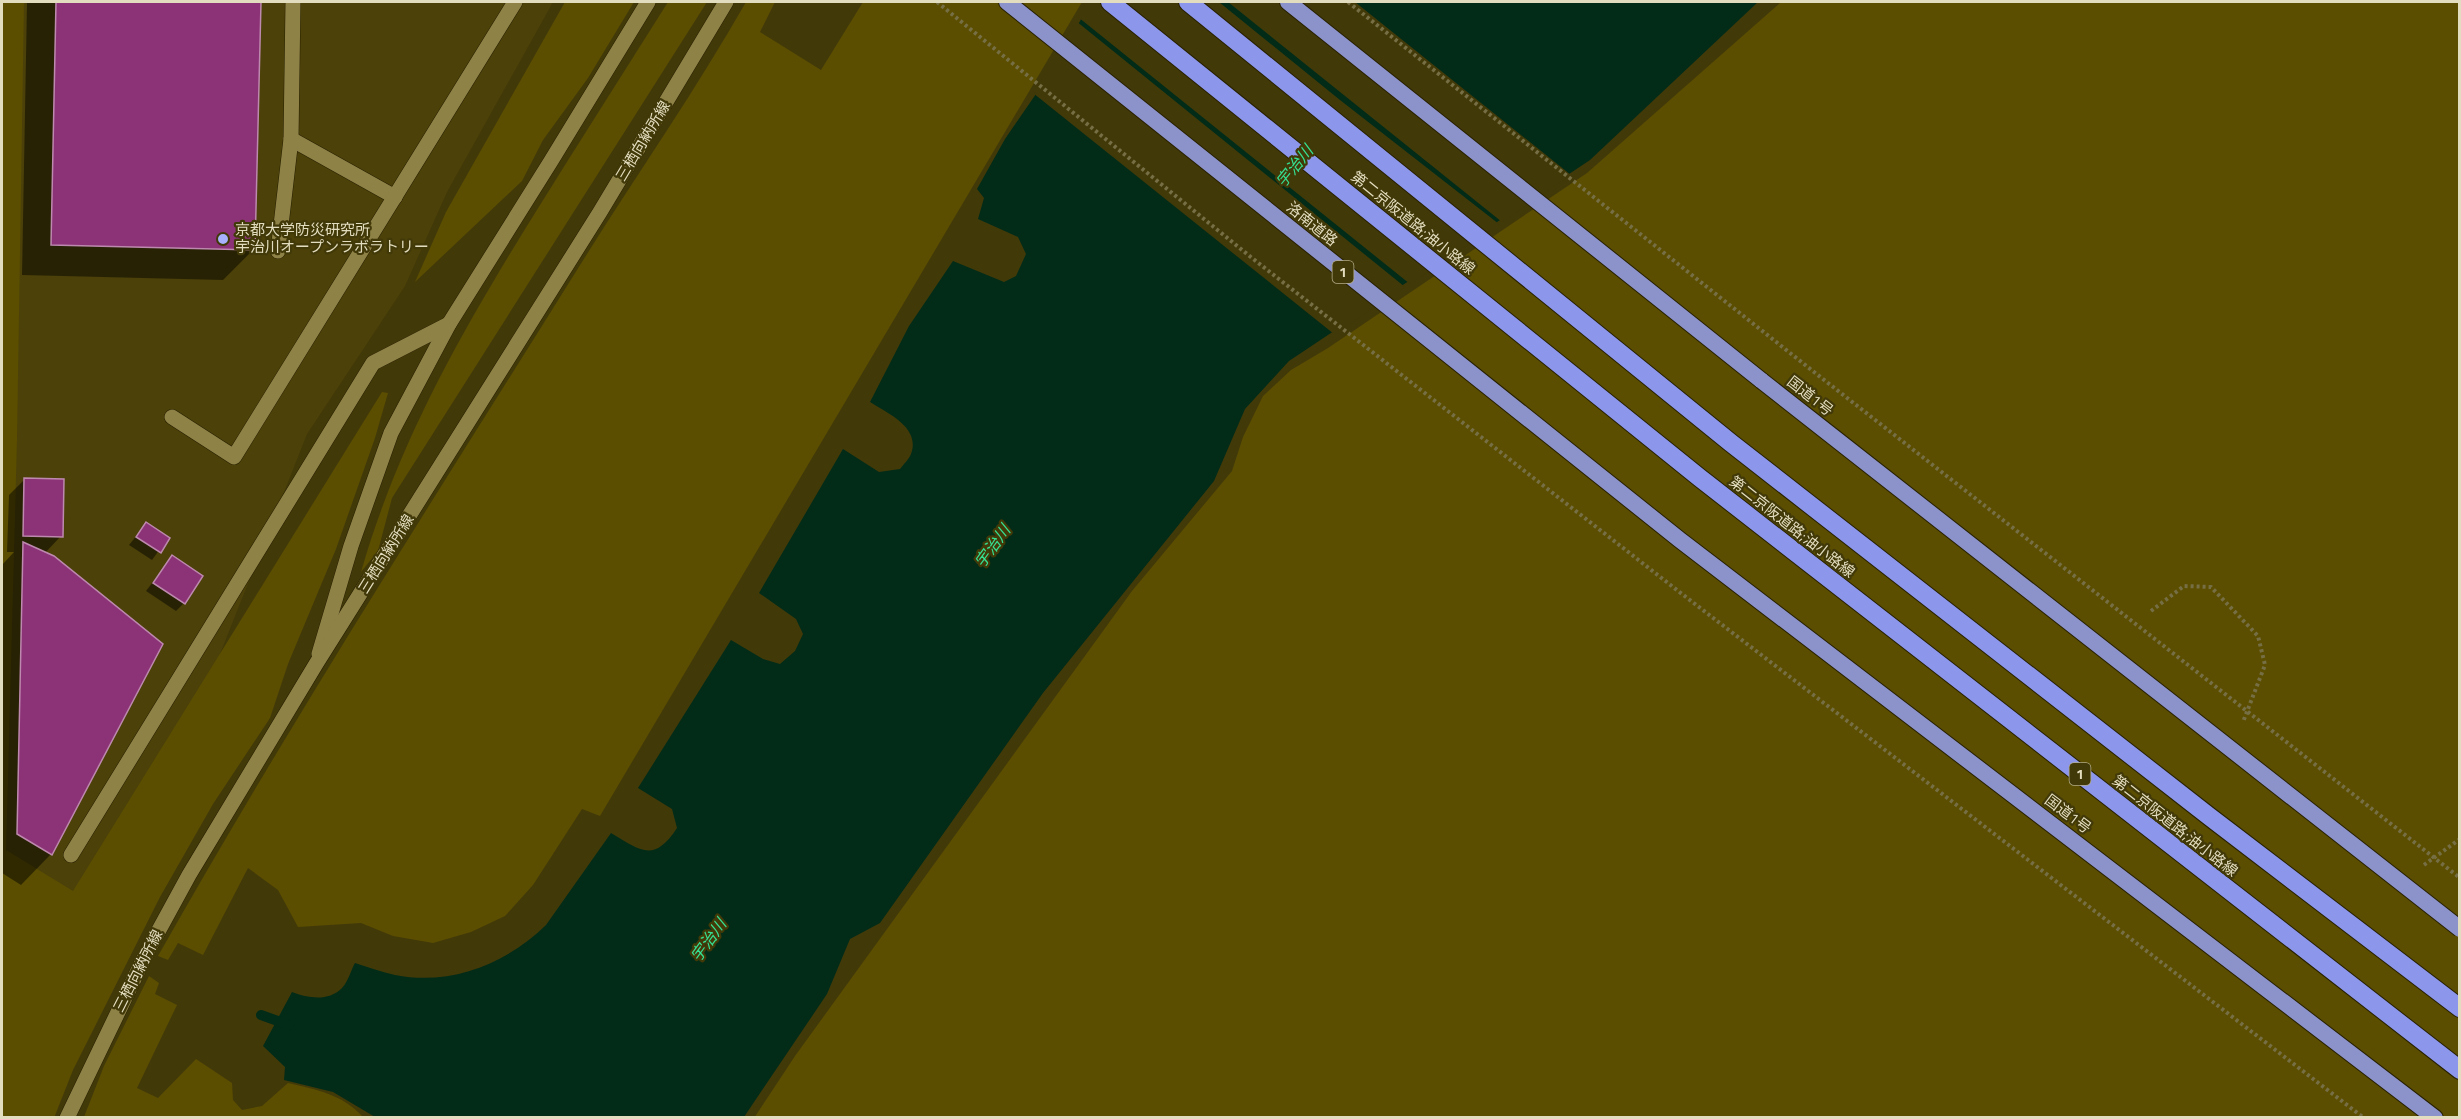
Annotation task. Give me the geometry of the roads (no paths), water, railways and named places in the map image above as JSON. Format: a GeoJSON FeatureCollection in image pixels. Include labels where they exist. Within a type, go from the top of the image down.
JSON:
{"type":"FeatureCollection","features":[{"type":"Feature","properties":{"kind":"highway","name":"洛南道路"},"geometry":{"type":"LineString","coordinates":[[1007,2],[1680,540]]}},
{"type":"Feature","properties":{"kind":"highway","name":"第二京阪道路;油小路線"},"geometry":{"type":"LineString","coordinates":[[1110,2],[1700,478],[2460,1070]]}},
{"type":"Feature","properties":{"kind":"highway","name":"第二京阪道路;油小路線"},"geometry":{"type":"LineString","coordinates":[[1188,2],[1721,435],[2210,817],[2460,1008]]}},
{"type":"Feature","properties":{"kind":"highway","name":"国道1号"},"geometry":{"type":"LineString","coordinates":[[1288,2],[1762,381],[2460,929]]}},
{"type":"Feature","properties":{"kind":"highway","name":"国道1号"},"geometry":{"type":"LineString","coordinates":[[1680,540],[2435,1118]]}},
{"type":"Feature","properties":{"kind":"street"},"geometry":{"type":"LineString","coordinates":[[278,251],[291,139],[292,2]]}},
{"type":"Feature","properties":{"kind":"street"},"geometry":{"type":"LineString","coordinates":[[172,417],[234,457],[515,2]]}},
{"type":"Feature","properties":{"kind":"street"},"geometry":{"type":"LineString","coordinates":[[316,664],[351,546],[391,433],[448,324],[648,2]]}},
{"type":"Feature","properties":{"kind":"street","name":"三栖向納所線"},"geometry":{"type":"LineString","coordinates":[[67,1118],[127,993],[189,875],[316,664],[594,222],[726,2]]}},
{"type":"Feature","properties":{"kind":"street"},"geometry":{"type":"LineString","coordinates":[[291,139],[395,197]]}},
{"type":"Feature","properties":{"kind":"street"},"geometry":{"type":"LineString","coordinates":[[71,855],[373,363],[448,324]]}},
{"type":"Feature","properties":{"kind":"water","name":"宇治川"},"geometry":{"type":"Polygon","coordinates":[[[1091,2],[1758,2],[1590,160],[1289,361],[1245,409],[1214,481],[1043,693],[880,923],[850,939],[827,994],[744,1117],[375,1117],[333,1092],[284,1080],[285,1067],[263,1046],[292,992],[318,998],[331,995],[344,985],[355,963],[395,975],[416,978],[457,974],[476,969],[513,951],[546,925],[611,833],[639,849],[647,850],[654,850],[669,839],[677,828],[672,809],[638,788],[731,640],[763,659],[780,664],[795,651],[803,634],[796,619],[759,593],[843,449],[879,472],[900,469],[911,454],[913,444],[907,429],[893,416],[870,402],[909,326],[953,261],[1004,282],[1016,276],[1026,254],[1018,237],[978,219],[984,198],[977,189],[1005,139],[1049,75],[1091,2]]]}},
{"type":"Feature","properties":{"kind":"waterway"},"geometry":{"type":"LineString","coordinates":[[261,1015],[289,1025]]}},
{"type":"Feature","properties":{"kind":"place","name":"京都大学防災研究所 宇治川オープンラボラトリー"},"geometry":{"type":"Point","coordinates":[223,239]}}]}
